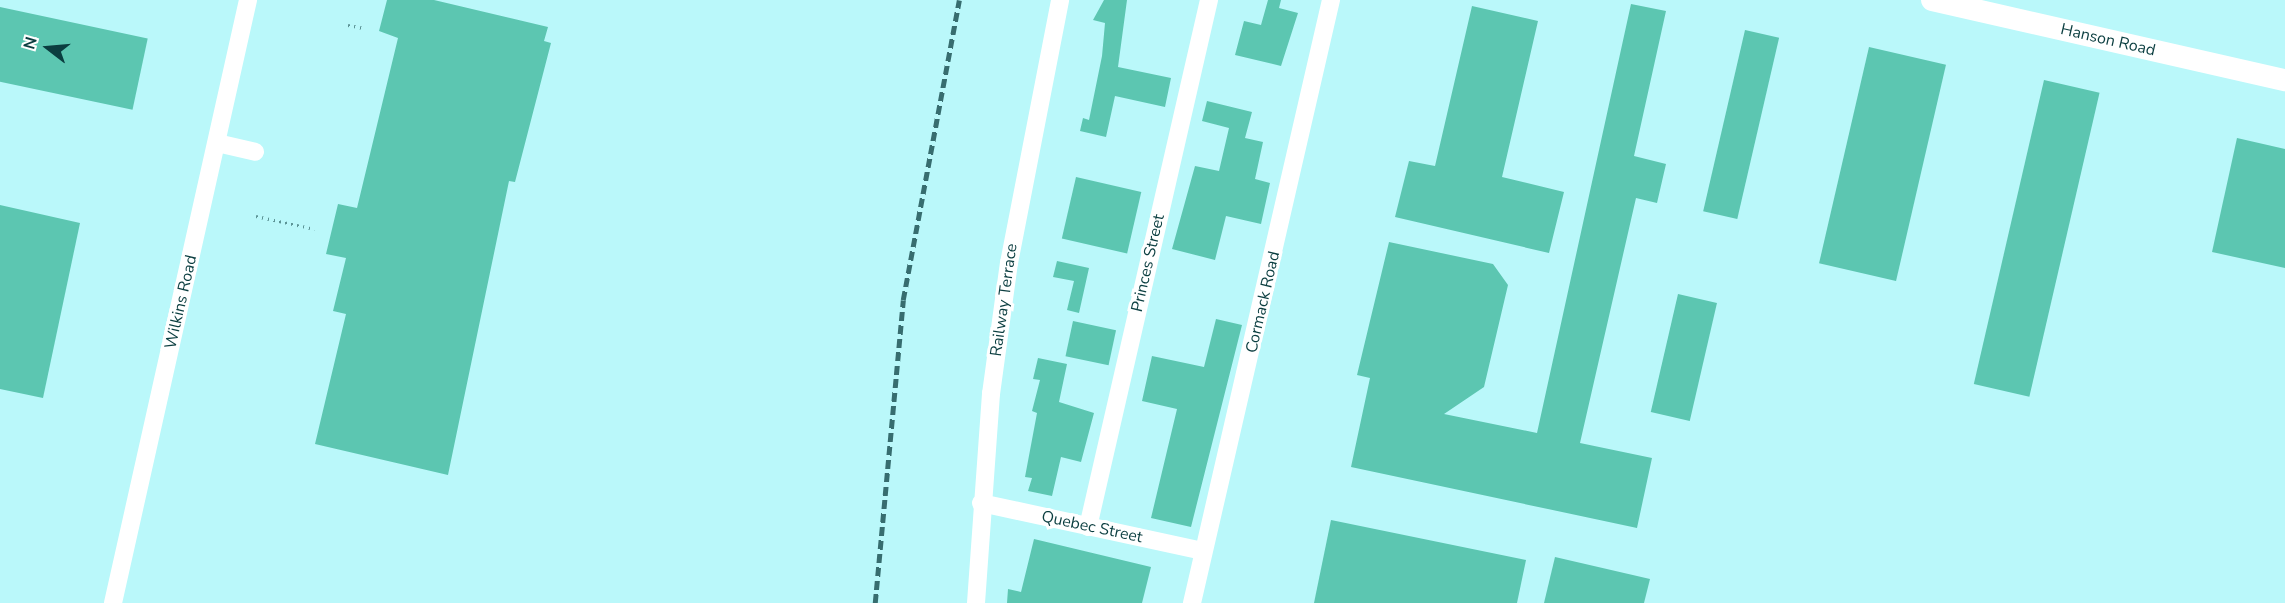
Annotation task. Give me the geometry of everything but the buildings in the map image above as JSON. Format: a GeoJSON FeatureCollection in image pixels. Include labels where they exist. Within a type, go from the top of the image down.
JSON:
{"type":"FeatureCollection","features":[{"type":"Feature","properties":{"kind":"main road","name":"Hanson Road"},"geometry":{"type":"LineString","coordinates":[[1932,0],[2285,80]]}},
{"type":"Feature","properties":{"kind":"street","name":"Wilkins Road"},"geometry":{"type":"LineString","coordinates":[[113,603],[248,0]]}},
{"type":"Feature","properties":{"kind":"street","name":"Railway Terrace"},"geometry":{"type":"LineString","coordinates":[[975,603],[981,504],[1019,196],[1060,0]]}},
{"type":"Feature","properties":{"kind":"street","name":"Princes Street"},"geometry":{"type":"LineString","coordinates":[[1088,527],[1209,0]]}},
{"type":"Feature","properties":{"kind":"street","name":"Cormack Road"},"geometry":{"type":"LineString","coordinates":[[1192,603],[1331,0]]}},
{"type":"Feature","properties":{"kind":"street"},"geometry":{"type":"LineString","coordinates":[[216,143],[255,152]]}},
{"type":"Feature","properties":{"kind":"street","name":"Quebec Street"},"geometry":{"type":"LineString","coordinates":[[981,504],[1203,551]]}},
{"type":"Feature","properties":{"kind":"path"},"geometry":{"type":"LineString","coordinates":[[348,25],[364,28]]}},
{"type":"Feature","properties":{"kind":"path"},"geometry":{"type":"LineString","coordinates":[[256,216],[315,229]]}},
{"type":"Feature","properties":{"kind":"railway"},"geometry":{"type":"LineString","coordinates":[[875,603],[903,300],[959,0]]}}]}
